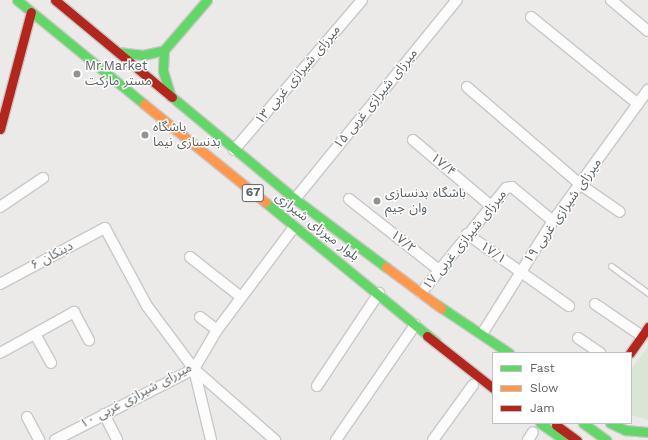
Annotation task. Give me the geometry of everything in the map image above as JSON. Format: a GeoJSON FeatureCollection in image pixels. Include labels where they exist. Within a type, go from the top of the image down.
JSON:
{"type":"FeatureCollection","features":[{"type":"Feature","properties":{"kind":"main road","name":"بلوار میرزای شیرازی"},"geometry":{"type":"LineString","coordinates":[[17,0],[294,227],[379,293],[427,336],[492,378]]}},
{"type":"Feature","properties":{"kind":"main road","name":"بلوار میرزای شیرازی"},"geometry":{"type":"LineString","coordinates":[[55,0],[234,150],[295,199],[433,302],[495,352]]}},
{"type":"Feature","properties":{"kind":"main road"},"geometry":{"type":"LineString","coordinates":[[171,97],[163,71],[164,50],[200,2]]}},
{"type":"Feature","properties":{"kind":"main road"},"geometry":{"type":"LineString","coordinates":[[0,129],[31,12]]}},
{"type":"Feature","properties":{"kind":"main road"},"geometry":{"type":"LineString","coordinates":[[118,52],[144,55],[164,50]]}},
{"type":"Feature","properties":{"kind":"main road"},"geometry":{"type":"LineString","coordinates":[[433,302],[508,352]]}},
{"type":"Feature","properties":{"kind":"main road"},"geometry":{"type":"LineString","coordinates":[[631,352],[648,327]]}},
{"type":"Feature","properties":{"kind":"main road"},"geometry":{"type":"LineString","coordinates":[[427,336],[492,387]]}},
{"type":"Feature","properties":{"kind":"main road"},"geometry":{"type":"LineString","coordinates":[[541,424],[564,440]]}},
{"type":"Feature","properties":{"kind":"main road"},"geometry":{"type":"LineString","coordinates":[[555,424],[577,440]]}},
{"type":"Feature","properties":{"kind":"main road"},"geometry":{"type":"LineString","coordinates":[[584,424],[606,440]]}},
{"type":"Feature","properties":{"kind":"main road"},"geometry":{"type":"LineString","coordinates":[[612,424],[624,430],[648,432]]}},
{"type":"Feature","properties":{"kind":"main road"},"geometry":{"type":"LineString","coordinates":[[612,424],[647,440]]}},
{"type":"Feature","properties":{"kind":"street","name":"۱۳ میرزای شیرازی غربی"},"geometry":{"type":"LineString","coordinates":[[234,150],[362,0]]}},
{"type":"Feature","properties":{"kind":"street","name":"۱۵ میرزای شیرازی غربی"},"geometry":{"type":"LineString","coordinates":[[295,199],[457,0]]}},
{"type":"Feature","properties":{"kind":"street"},"geometry":{"type":"LineString","coordinates":[[616,1],[648,31]]}},
{"type":"Feature","properties":{"kind":"street"},"geometry":{"type":"LineString","coordinates":[[531,17],[643,103]]}},
{"type":"Feature","properties":{"kind":"street"},"geometry":{"type":"LineString","coordinates":[[467,87],[581,185],[620,212]]}},
{"type":"Feature","properties":{"kind":"street","name":"۱۹ میرزای شیرازی غربی"},"geometry":{"type":"LineString","coordinates":[[482,334],[553,222],[643,103],[648,90]]}},
{"type":"Feature","properties":{"kind":"street","name":"۱۷/۴"},"geometry":{"type":"LineString","coordinates":[[413,140],[491,206]]}},
{"type":"Feature","properties":{"kind":"street"},"geometry":{"type":"LineString","coordinates":[[0,207],[43,178]]}},
{"type":"Feature","properties":{"kind":"street","name":"۱۷ میرزای شیرازی غربی"},"geometry":{"type":"LineString","coordinates":[[421,293],[467,234],[509,187],[553,222]]}},
{"type":"Feature","properties":{"kind":"street","name":"۱۷/۲"},"geometry":{"type":"LineString","coordinates":[[349,199],[439,270]]}},
{"type":"Feature","properties":{"kind":"street","name":"۱۰ میرزای شیرازی غربی"},"geometry":{"type":"LineString","coordinates":[[54,440],[194,369],[217,330],[294,227]]}},
{"type":"Feature","properties":{"kind":"street","name":"دینکان ۶"},"geometry":{"type":"LineString","coordinates":[[0,284],[105,228],[147,306],[194,369]]}},
{"type":"Feature","properties":{"kind":"street","name":"۱۷/۱"},"geometry":{"type":"LineString","coordinates":[[467,234],[569,306]]}},
{"type":"Feature","properties":{"kind":"street"},"geometry":{"type":"LineString","coordinates":[[190,257],[241,297]]}},
{"type":"Feature","properties":{"kind":"street"},"geometry":{"type":"LineString","coordinates":[[317,386],[379,293]]}},
{"type":"Feature","properties":{"kind":"street"},"geometry":{"type":"LineString","coordinates":[[595,304],[642,336]]}},
{"type":"Feature","properties":{"kind":"street"},"geometry":{"type":"LineString","coordinates":[[0,353],[74,312],[90,340]]}},
{"type":"Feature","properties":{"kind":"street"},"geometry":{"type":"LineString","coordinates":[[200,317],[217,330]]}},
{"type":"Feature","properties":{"kind":"street"},"geometry":{"type":"LineString","coordinates":[[336,440],[415,324]]}},
{"type":"Feature","properties":{"kind":"street"},"geometry":{"type":"LineString","coordinates":[[35,334],[51,363]]}},
{"type":"Feature","properties":{"kind":"street"},"geometry":{"type":"LineString","coordinates":[[578,338],[599,352]]}},
{"type":"Feature","properties":{"kind":"street"},"geometry":{"type":"LineString","coordinates":[[194,369],[211,440]]}},
{"type":"Feature","properties":{"kind":"street"},"geometry":{"type":"LineString","coordinates":[[194,369],[275,440]]}},
{"type":"Feature","properties":{"kind":"street"},"geometry":{"type":"LineString","coordinates":[[433,440],[473,385]]}},
{"type":"Feature","properties":{"kind":"street"},"geometry":{"type":"LineString","coordinates":[[104,414],[117,440]]}},
{"type":"Feature","properties":{"kind":"street"},"geometry":{"type":"LineString","coordinates":[[27,417],[39,440]]}},
{"type":"Feature","properties":{"kind":"lane"},"geometry":{"type":"LineString","coordinates":[[611,266],[648,293]]}},
{"type":"Feature","properties":{"kind":"green space"},"geometry":{"type":"Polygon","coordinates":[[[648,347],[648,420],[632,415],[632,368],[648,347]]]}},
{"type":"Feature","properties":{"kind":"traffic: fast"},"geometry":{"type":"LineString","coordinates":[[17,0],[144,104]]}},
{"type":"Feature","properties":{"kind":"traffic: fast"},"geometry":{"type":"LineString","coordinates":[[118,52],[143,55],[164,50],[207,0]]}},
{"type":"Feature","properties":{"kind":"traffic: fast"},"geometry":{"type":"LineString","coordinates":[[164,50],[163,71],[171,97]]}},
{"type":"Feature","properties":{"kind":"traffic: fast"},"geometry":{"type":"LineString","coordinates":[[172,97],[295,199],[386,267]]}},
{"type":"Feature","properties":{"kind":"traffic: fast"},"geometry":{"type":"LineString","coordinates":[[265,202],[436,342]]}},
{"type":"Feature","properties":{"kind":"traffic: fast"},"geometry":{"type":"LineString","coordinates":[[433,302],[508,352]]}},
{"type":"Feature","properties":{"kind":"traffic: fast"},"geometry":{"type":"LineString","coordinates":[[541,424],[564,440]]}},
{"type":"Feature","properties":{"kind":"traffic: fast"},"geometry":{"type":"LineString","coordinates":[[584,424],[606,440]]}},
{"type":"Feature","properties":{"kind":"traffic: fast"},"geometry":{"type":"LineString","coordinates":[[612,424],[625,430],[648,432]]}},
{"type":"Feature","properties":{"kind":"traffic: slow"},"geometry":{"type":"LineString","coordinates":[[144,104],[265,202]]}},
{"type":"Feature","properties":{"kind":"traffic: slow"},"geometry":{"type":"LineString","coordinates":[[386,267],[441,308]]}},
{"type":"Feature","properties":{"kind":"traffic: jam"},"geometry":{"type":"LineString","coordinates":[[55,0],[172,97]]}},
{"type":"Feature","properties":{"kind":"traffic: jam"},"geometry":{"type":"LineString","coordinates":[[0,129],[31,12]]}},
{"type":"Feature","properties":{"kind":"traffic: jam"},"geometry":{"type":"LineString","coordinates":[[631,352],[648,327]]}},
{"type":"Feature","properties":{"kind":"traffic: jam"},"geometry":{"type":"LineString","coordinates":[[427,336],[492,387]]}},
{"type":"Feature","properties":{"kind":"traffic: jam"},"geometry":{"type":"LineString","coordinates":[[556,425],[577,440]]}},
{"type":"Feature","properties":{"kind":"place","name":"Mr.Market مستر مارکت"},"geometry":{"type":"Point","coordinates":[77,74]}},
{"type":"Feature","properties":{"kind":"place","name":"باشگاه بدنسازی نیما"},"geometry":{"type":"Point","coordinates":[145,135]}},
{"type":"Feature","properties":{"kind":"place","name":"باشگاه بدنسازی وان جیم"},"geometry":{"type":"Point","coordinates":[377,201]}}]}
